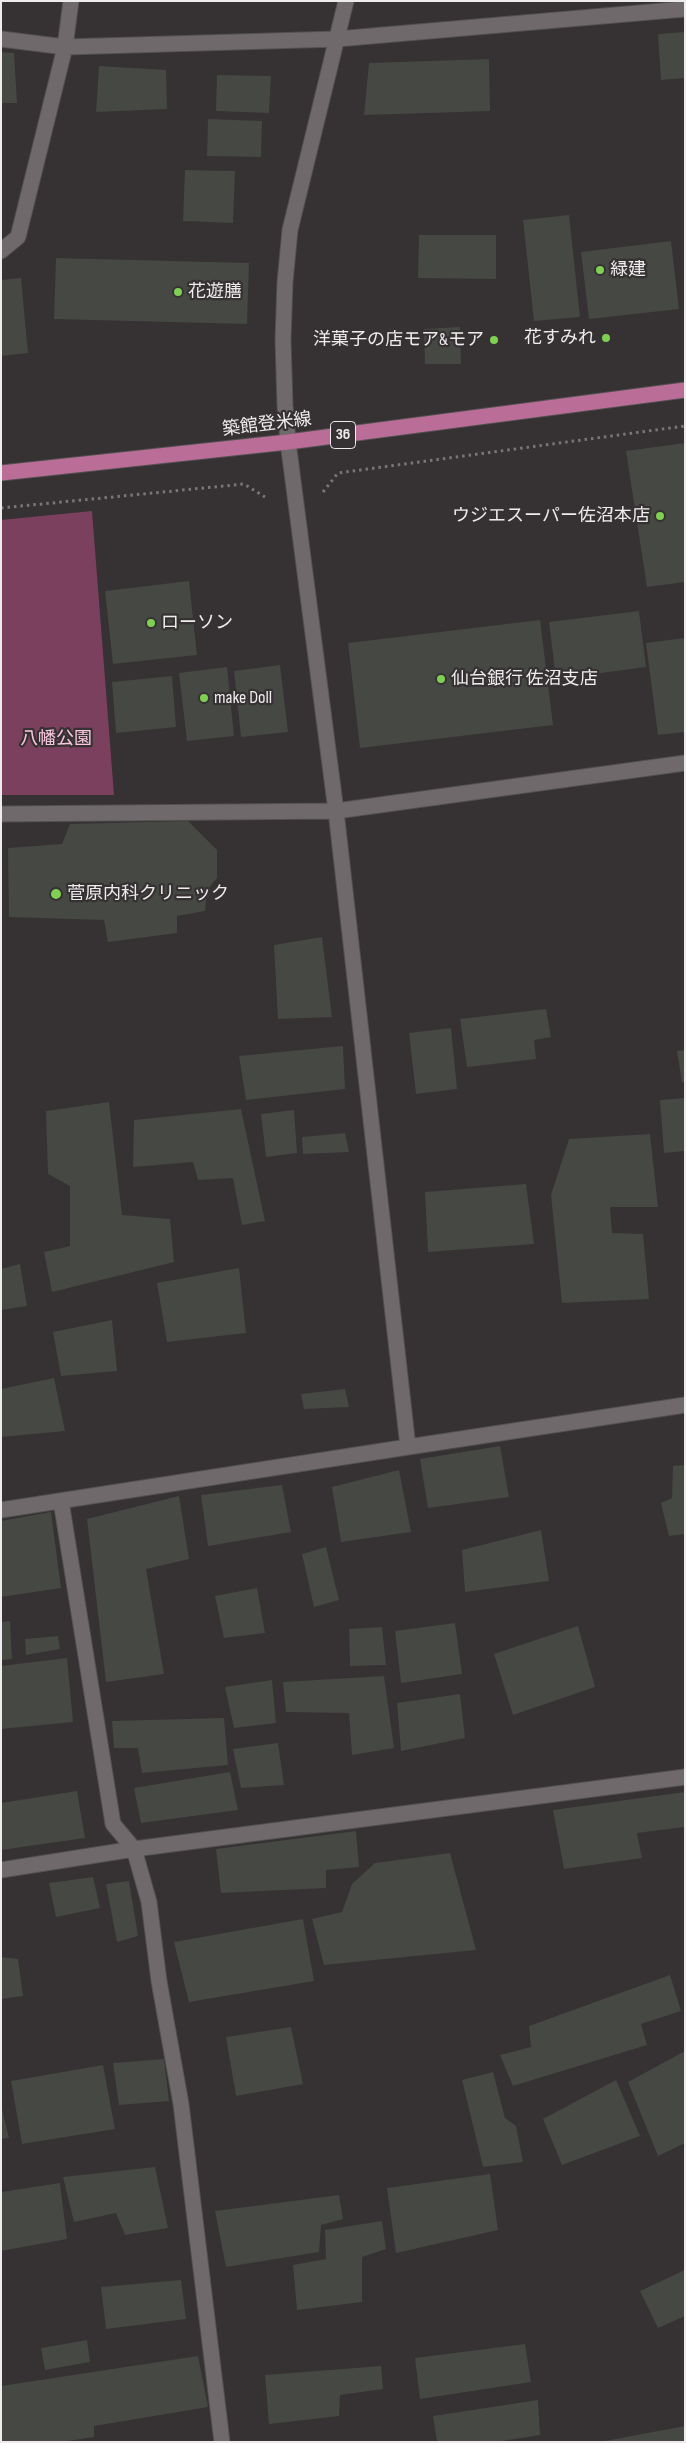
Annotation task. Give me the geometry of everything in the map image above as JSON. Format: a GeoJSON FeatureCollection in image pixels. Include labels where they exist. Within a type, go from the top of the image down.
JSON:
{"type":"FeatureCollection","features":[{"type":"Feature","properties":{"kind":"main road","name":"築館登米線"},"geometry":{"type":"LineString","coordinates":[[1,473],[288,442],[685,390]]}},
{"type":"Feature","properties":{"kind":"street"},"geometry":{"type":"LineString","coordinates":[[1,252],[18,238],[65,47],[72,1]]}},
{"type":"Feature","properties":{"kind":"street"},"geometry":{"type":"LineString","coordinates":[[346,1],[290,230],[282,340],[288,442],[336,811],[408,1447]]}},
{"type":"Feature","properties":{"kind":"street"},"geometry":{"type":"LineString","coordinates":[[1,39],[65,47],[337,39],[685,8]]}},
{"type":"Feature","properties":{"kind":"street"},"geometry":{"type":"LineString","coordinates":[[1,814],[336,811],[685,763]]}},
{"type":"Feature","properties":{"kind":"street"},"geometry":{"type":"LineString","coordinates":[[1,1510],[685,1405]]}},
{"type":"Feature","properties":{"kind":"street"},"geometry":{"type":"LineString","coordinates":[[60,1501],[113,1824],[134,1848],[149,1902],[159,1981],[181,2104],[222,2442]]}},
{"type":"Feature","properties":{"kind":"street"},"geometry":{"type":"LineString","coordinates":[[1,1870],[134,1848],[685,1777]]}},
{"type":"Feature","properties":{"kind":"path"},"geometry":{"type":"LineString","coordinates":[[1,508],[244,484],[272,502],[320,496],[338,472],[685,426]]}},
{"type":"Feature","properties":{"kind":"green space","name":"八幡公園"},"geometry":{"type":"Polygon","coordinates":[[[92,511],[114,795],[1,795],[1,520],[92,511]]]}},
{"type":"Feature","properties":{"kind":"building"},"geometry":{"type":"Polygon","coordinates":[[[685,32],[685,78],[661,80],[658,34],[685,32]]]}},
{"type":"Feature","properties":{"kind":"building"},"geometry":{"type":"Polygon","coordinates":[[[1,52],[14,53],[17,103],[1,103],[1,52]]]}},
{"type":"Feature","properties":{"kind":"building"},"geometry":{"type":"Polygon","coordinates":[[[489,59],[490,111],[364,115],[369,63],[489,59]]]}},
{"type":"Feature","properties":{"kind":"building"},"geometry":{"type":"Polygon","coordinates":[[[99,66],[166,70],[167,109],[96,112],[99,66]]]}},
{"type":"Feature","properties":{"kind":"building"},"geometry":{"type":"Polygon","coordinates":[[[217,75],[271,76],[269,113],[216,111],[217,75]]]}},
{"type":"Feature","properties":{"kind":"building"},"geometry":{"type":"Polygon","coordinates":[[[208,119],[262,121],[261,157],[207,156],[208,119]]]}},
{"type":"Feature","properties":{"kind":"building"},"geometry":{"type":"Polygon","coordinates":[[[185,170],[235,171],[233,223],[183,221],[185,170]]]}},
{"type":"Feature","properties":{"kind":"building"},"geometry":{"type":"Polygon","coordinates":[[[569,215],[580,317],[534,321],[523,220],[569,215]]]}},
{"type":"Feature","properties":{"kind":"building"},"geometry":{"type":"Polygon","coordinates":[[[419,235],[496,235],[496,279],[418,278],[419,235]]]}},
{"type":"Feature","properties":{"kind":"building"},"geometry":{"type":"Polygon","coordinates":[[[671,241],[679,309],[589,319],[581,252],[671,241]]]}},
{"type":"Feature","properties":{"kind":"building"},"geometry":{"type":"Polygon","coordinates":[[[56,258],[249,263],[247,324],[54,319],[56,258]]]}},
{"type":"Feature","properties":{"kind":"building"},"geometry":{"type":"Polygon","coordinates":[[[21,278],[28,353],[1,356],[1,280],[21,278]]]}},
{"type":"Feature","properties":{"kind":"building"},"geometry":{"type":"Polygon","coordinates":[[[460,327],[461,364],[425,364],[424,329],[460,327]]]}},
{"type":"Feature","properties":{"kind":"building","name":"ウジエスーパー佐沼本店"},"geometry":{"type":"Polygon","coordinates":[[[685,443],[685,582],[647,587],[626,451],[685,443]]]}},
{"type":"Feature","properties":{"kind":"building","name":"ローソン"},"geometry":{"type":"Polygon","coordinates":[[[189,581],[197,655],[113,664],[105,591],[189,581]]]}},
{"type":"Feature","properties":{"kind":"building"},"geometry":{"type":"Polygon","coordinates":[[[639,611],[646,667],[556,679],[549,622],[639,611]]]}},
{"type":"Feature","properties":{"kind":"building"},"geometry":{"type":"Polygon","coordinates":[[[540,620],[553,725],[360,748],[348,643],[540,620]]]}},
{"type":"Feature","properties":{"kind":"building"},"geometry":{"type":"Polygon","coordinates":[[[684,638],[685,732],[658,735],[646,643],[684,638]]]}},
{"type":"Feature","properties":{"kind":"building"},"geometry":{"type":"Polygon","coordinates":[[[280,665],[288,732],[241,737],[234,671],[280,665]]]}},
{"type":"Feature","properties":{"kind":"building"},"geometry":{"type":"Polygon","coordinates":[[[227,667],[234,736],[187,741],[179,673],[227,667]]]}},
{"type":"Feature","properties":{"kind":"building"},"geometry":{"type":"Polygon","coordinates":[[[172,676],[176,727],[116,733],[112,682],[172,676]]]}},
{"type":"Feature","properties":{"kind":"building"},"geometry":{"type":"Polygon","coordinates":[[[188,821],[217,850],[217,878],[207,890],[205,911],[177,916],[177,933],[108,942],[104,920],[9,917],[8,848],[62,844],[70,824],[188,821]]]}},
{"type":"Feature","properties":{"kind":"building"},"geometry":{"type":"Polygon","coordinates":[[[322,937],[332,1017],[278,1019],[274,945],[322,937]]]}},
{"type":"Feature","properties":{"kind":"building"},"geometry":{"type":"Polygon","coordinates":[[[546,1009],[551,1037],[534,1040],[536,1059],[467,1067],[460,1019],[546,1009]]]}},
{"type":"Feature","properties":{"kind":"building"},"geometry":{"type":"Polygon","coordinates":[[[451,1028],[457,1089],[416,1094],[409,1033],[451,1028]]]}},
{"type":"Feature","properties":{"kind":"building"},"geometry":{"type":"Polygon","coordinates":[[[343,1046],[345,1089],[246,1100],[239,1056],[343,1046]]]}},
{"type":"Feature","properties":{"kind":"building"},"geometry":{"type":"Polygon","coordinates":[[[685,1050],[685,1082],[682,1082],[677,1051],[685,1050]]]}},
{"type":"Feature","properties":{"kind":"building"},"geometry":{"type":"Polygon","coordinates":[[[685,1098],[685,1151],[664,1153],[660,1100],[685,1098]]]}},
{"type":"Feature","properties":{"kind":"building"},"geometry":{"type":"Polygon","coordinates":[[[109,1102],[122,1215],[170,1219],[174,1262],[52,1292],[44,1252],[70,1246],[70,1186],[48,1174],[46,1111],[109,1102]]]}},
{"type":"Feature","properties":{"kind":"building"},"geometry":{"type":"Polygon","coordinates":[[[241,1109],[265,1221],[242,1225],[233,1178],[198,1180],[193,1162],[133,1167],[134,1120],[241,1109]]]}},
{"type":"Feature","properties":{"kind":"building"},"geometry":{"type":"Polygon","coordinates":[[[294,1110],[297,1153],[266,1157],[261,1114],[294,1110]]]}},
{"type":"Feature","properties":{"kind":"building"},"geometry":{"type":"Polygon","coordinates":[[[345,1133],[349,1152],[303,1154],[302,1137],[345,1133]]]}},
{"type":"Feature","properties":{"kind":"building"},"geometry":{"type":"Polygon","coordinates":[[[650,1134],[658,1207],[610,1207],[612,1233],[643,1234],[649,1299],[562,1303],[551,1195],[569,1139],[650,1134]]]}},
{"type":"Feature","properties":{"kind":"building"},"geometry":{"type":"Polygon","coordinates":[[[526,1184],[534,1244],[428,1252],[425,1192],[526,1184]]]}},
{"type":"Feature","properties":{"kind":"building"},"geometry":{"type":"Polygon","coordinates":[[[20,1264],[27,1306],[1,1310],[1,1269],[20,1264]]]}},
{"type":"Feature","properties":{"kind":"building"},"geometry":{"type":"Polygon","coordinates":[[[239,1268],[246,1333],[167,1342],[157,1283],[239,1268]]]}},
{"type":"Feature","properties":{"kind":"building"},"geometry":{"type":"Polygon","coordinates":[[[112,1320],[117,1371],[61,1376],[53,1332],[112,1320]]]}},
{"type":"Feature","properties":{"kind":"building"},"geometry":{"type":"Polygon","coordinates":[[[54,1378],[65,1431],[1,1437],[1,1389],[54,1378]]]}},
{"type":"Feature","properties":{"kind":"building"},"geometry":{"type":"Polygon","coordinates":[[[345,1389],[349,1407],[304,1409],[301,1394],[345,1389]]]}},
{"type":"Feature","properties":{"kind":"building"},"geometry":{"type":"Polygon","coordinates":[[[500,1446],[509,1497],[428,1508],[420,1459],[500,1446]]]}},
{"type":"Feature","properties":{"kind":"building"},"geometry":{"type":"Polygon","coordinates":[[[685,1465],[685,1534],[669,1536],[661,1503],[672,1498],[673,1466],[685,1465]]]}},
{"type":"Feature","properties":{"kind":"building"},"geometry":{"type":"Polygon","coordinates":[[[399,1470],[411,1532],[341,1542],[332,1487],[399,1470]]]}},
{"type":"Feature","properties":{"kind":"building"},"geometry":{"type":"Polygon","coordinates":[[[282,1485],[291,1532],[208,1546],[201,1495],[282,1485]]]}},
{"type":"Feature","properties":{"kind":"building"},"geometry":{"type":"Polygon","coordinates":[[[179,1496],[189,1559],[146,1569],[164,1674],[106,1682],[87,1519],[179,1496]]]}},
{"type":"Feature","properties":{"kind":"building"},"geometry":{"type":"Polygon","coordinates":[[[51,1512],[61,1588],[1,1597],[1,1521],[51,1512]]]}},
{"type":"Feature","properties":{"kind":"building"},"geometry":{"type":"Polygon","coordinates":[[[541,1530],[549,1581],[465,1592],[462,1550],[541,1530]]]}},
{"type":"Feature","properties":{"kind":"building"},"geometry":{"type":"Polygon","coordinates":[[[326,1547],[339,1600],[314,1607],[302,1554],[326,1547]]]}},
{"type":"Feature","properties":{"kind":"building"},"geometry":{"type":"Polygon","coordinates":[[[257,1588],[265,1633],[224,1638],[215,1596],[257,1588]]]}},
{"type":"Feature","properties":{"kind":"building"},"geometry":{"type":"Polygon","coordinates":[[[10,1621],[12,1659],[1,1660],[1,1622],[10,1621]]]}},
{"type":"Feature","properties":{"kind":"building"},"geometry":{"type":"Polygon","coordinates":[[[455,1623],[462,1674],[401,1683],[395,1631],[455,1623]]]}},
{"type":"Feature","properties":{"kind":"building"},"geometry":{"type":"Polygon","coordinates":[[[578,1626],[595,1687],[513,1715],[494,1654],[578,1626]]]}},
{"type":"Feature","properties":{"kind":"building"},"geometry":{"type":"Polygon","coordinates":[[[382,1627],[386,1665],[350,1666],[349,1629],[382,1627]]]}},
{"type":"Feature","properties":{"kind":"building"},"geometry":{"type":"Polygon","coordinates":[[[58,1636],[60,1649],[26,1655],[25,1639],[58,1636]]]}},
{"type":"Feature","properties":{"kind":"building"},"geometry":{"type":"Polygon","coordinates":[[[67,1658],[73,1722],[1,1729],[1,1666],[67,1658]]]}},
{"type":"Feature","properties":{"kind":"building"},"geometry":{"type":"Polygon","coordinates":[[[384,1676],[394,1748],[352,1755],[349,1713],[286,1712],[283,1682],[384,1676]]]}},
{"type":"Feature","properties":{"kind":"building"},"geometry":{"type":"Polygon","coordinates":[[[272,1680],[276,1723],[234,1728],[225,1687],[272,1680]]]}},
{"type":"Feature","properties":{"kind":"building"},"geometry":{"type":"Polygon","coordinates":[[[460,1694],[465,1738],[401,1751],[397,1703],[460,1694]]]}},
{"type":"Feature","properties":{"kind":"building"},"geometry":{"type":"Polygon","coordinates":[[[224,1718],[228,1765],[142,1773],[138,1748],[114,1748],[112,1721],[224,1718]]]}},
{"type":"Feature","properties":{"kind":"building"},"geometry":{"type":"Polygon","coordinates":[[[278,1743],[284,1785],[241,1788],[233,1749],[278,1743]]]}},
{"type":"Feature","properties":{"kind":"building"},"geometry":{"type":"Polygon","coordinates":[[[230,1772],[238,1810],[141,1823],[134,1788],[230,1772]]]}},
{"type":"Feature","properties":{"kind":"building"},"geometry":{"type":"Polygon","coordinates":[[[77,1791],[85,1838],[1,1850],[1,1803],[77,1791]]]}},
{"type":"Feature","properties":{"kind":"building"},"geometry":{"type":"Polygon","coordinates":[[[685,1792],[685,1827],[637,1833],[642,1858],[564,1869],[553,1810],[685,1792]]]}},
{"type":"Feature","properties":{"kind":"building"},"geometry":{"type":"Polygon","coordinates":[[[356,1831],[359,1867],[326,1870],[326,1888],[221,1893],[216,1849],[356,1831]]]}},
{"type":"Feature","properties":{"kind":"building"},"geometry":{"type":"Polygon","coordinates":[[[450,1853],[476,1950],[324,1965],[312,1919],[342,1912],[352,1884],[375,1863],[450,1853]]]}},
{"type":"Feature","properties":{"kind":"building"},"geometry":{"type":"Polygon","coordinates":[[[93,1877],[100,1908],[56,1917],[49,1883],[93,1877]]]}},
{"type":"Feature","properties":{"kind":"building"},"geometry":{"type":"Polygon","coordinates":[[[129,1881],[138,1936],[117,1942],[106,1884],[129,1881]]]}},
{"type":"Feature","properties":{"kind":"building"},"geometry":{"type":"Polygon","coordinates":[[[303,1919],[314,1981],[189,2002],[174,1942],[303,1919]]]}},
{"type":"Feature","properties":{"kind":"building"},"geometry":{"type":"Polygon","coordinates":[[[1,1957],[18,1959],[23,1996],[1,1999],[1,1957]]]}},
{"type":"Feature","properties":{"kind":"building"},"geometry":{"type":"Polygon","coordinates":[[[670,1975],[681,2011],[641,2024],[647,2045],[513,2086],[500,2055],[531,2047],[529,2026],[670,1975]]]}},
{"type":"Feature","properties":{"kind":"building"},"geometry":{"type":"Polygon","coordinates":[[[291,2027],[303,2084],[236,2096],[226,2037],[291,2027]]]}},
{"type":"Feature","properties":{"kind":"building"},"geometry":{"type":"Polygon","coordinates":[[[685,2051],[685,2143],[658,2156],[628,2082],[685,2051]]]}},
{"type":"Feature","properties":{"kind":"building"},"geometry":{"type":"Polygon","coordinates":[[[164,2059],[169,2101],[119,2105],[113,2063],[164,2059]]]}},
{"type":"Feature","properties":{"kind":"building"},"geometry":{"type":"Polygon","coordinates":[[[103,2065],[115,2129],[22,2144],[11,2081],[103,2065]]]}},
{"type":"Feature","properties":{"kind":"building"},"geometry":{"type":"Polygon","coordinates":[[[493,2072],[505,2118],[516,2126],[523,2162],[483,2167],[462,2080],[493,2072]]]}},
{"type":"Feature","properties":{"kind":"building"},"geometry":{"type":"Polygon","coordinates":[[[616,2080],[640,2136],[562,2165],[543,2119],[616,2080]]]}},
{"type":"Feature","properties":{"kind":"building"},"geometry":{"type":"Polygon","coordinates":[[[2,2109],[9,2138],[1,2139],[2,2109]]]}},
{"type":"Feature","properties":{"kind":"building"},"geometry":{"type":"Polygon","coordinates":[[[155,2167],[168,2228],[125,2235],[116,2213],[74,2222],[63,2177],[155,2167]]]}},
{"type":"Feature","properties":{"kind":"building"},"geometry":{"type":"Polygon","coordinates":[[[490,2174],[498,2230],[396,2253],[387,2188],[490,2174]]]}},
{"type":"Feature","properties":{"kind":"building"},"geometry":{"type":"Polygon","coordinates":[[[60,2183],[67,2239],[1,2251],[1,2192],[60,2183]]]}},
{"type":"Feature","properties":{"kind":"building"},"geometry":{"type":"Polygon","coordinates":[[[339,2195],[343,2219],[321,2225],[319,2252],[226,2267],[215,2211],[339,2195]]]}},
{"type":"Feature","properties":{"kind":"building"},"geometry":{"type":"Polygon","coordinates":[[[382,2221],[386,2249],[362,2257],[362,2302],[297,2310],[293,2265],[326,2259],[325,2230],[382,2221]]]}},
{"type":"Feature","properties":{"kind":"building"},"geometry":{"type":"Polygon","coordinates":[[[685,2270],[685,2316],[658,2328],[640,2291],[685,2270]]]}},
{"type":"Feature","properties":{"kind":"building"},"geometry":{"type":"Polygon","coordinates":[[[181,2280],[186,2319],[106,2329],[101,2287],[181,2280]]]}},
{"type":"Feature","properties":{"kind":"building"},"geometry":{"type":"Polygon","coordinates":[[[87,2340],[90,2362],[45,2370],[41,2348],[87,2340]]]}},
{"type":"Feature","properties":{"kind":"building"},"geometry":{"type":"Polygon","coordinates":[[[525,2344],[531,2382],[420,2399],[415,2358],[525,2344]]]}},
{"type":"Feature","properties":{"kind":"building"},"geometry":{"type":"Polygon","coordinates":[[[198,2356],[208,2407],[94,2426],[94,2437],[62,2442],[1,2442],[1,2386],[198,2356]]]}},
{"type":"Feature","properties":{"kind":"building"},"geometry":{"type":"Polygon","coordinates":[[[381,2366],[383,2389],[340,2395],[339,2416],[269,2424],[265,2375],[381,2366]]]}},
{"type":"Feature","properties":{"kind":"building"},"geometry":{"type":"Polygon","coordinates":[[[538,2400],[540,2435],[496,2442],[437,2442],[433,2416],[538,2400]]]}},
{"type":"Feature","properties":{"kind":"building"},"geometry":{"type":"Polygon","coordinates":[[[685,2426],[685,2442],[605,2442],[605,2441],[685,2426]]]}},
{"type":"Feature","properties":{"kind":"place","name":"緑建"},"geometry":{"type":"Point","coordinates":[600,270]}},
{"type":"Feature","properties":{"kind":"place","name":"花遊膳"},"geometry":{"type":"Point","coordinates":[178,292]}},
{"type":"Feature","properties":{"kind":"place","name":"花すみれ"},"geometry":{"type":"Point","coordinates":[606,338]}},
{"type":"Feature","properties":{"kind":"place","name":"洋菓子の店モア&モア"},"geometry":{"type":"Point","coordinates":[494,340]}},
{"type":"Feature","properties":{"kind":"place","name":"ウジエスーパー佐沼本店"},"geometry":{"type":"Point","coordinates":[660,516]}},
{"type":"Feature","properties":{"kind":"place","name":"ローソン"},"geometry":{"type":"Point","coordinates":[151,623]}},
{"type":"Feature","properties":{"kind":"place","name":"仙台銀行 佐沼支店"},"geometry":{"type":"Point","coordinates":[441,679]}},
{"type":"Feature","properties":{"kind":"place","name":"make Doll"},"geometry":{"type":"Point","coordinates":[204,698]}},
{"type":"Feature","properties":{"kind":"place","name":"菅原内科クリニック"},"geometry":{"type":"Point","coordinates":[56,894]}}]}
